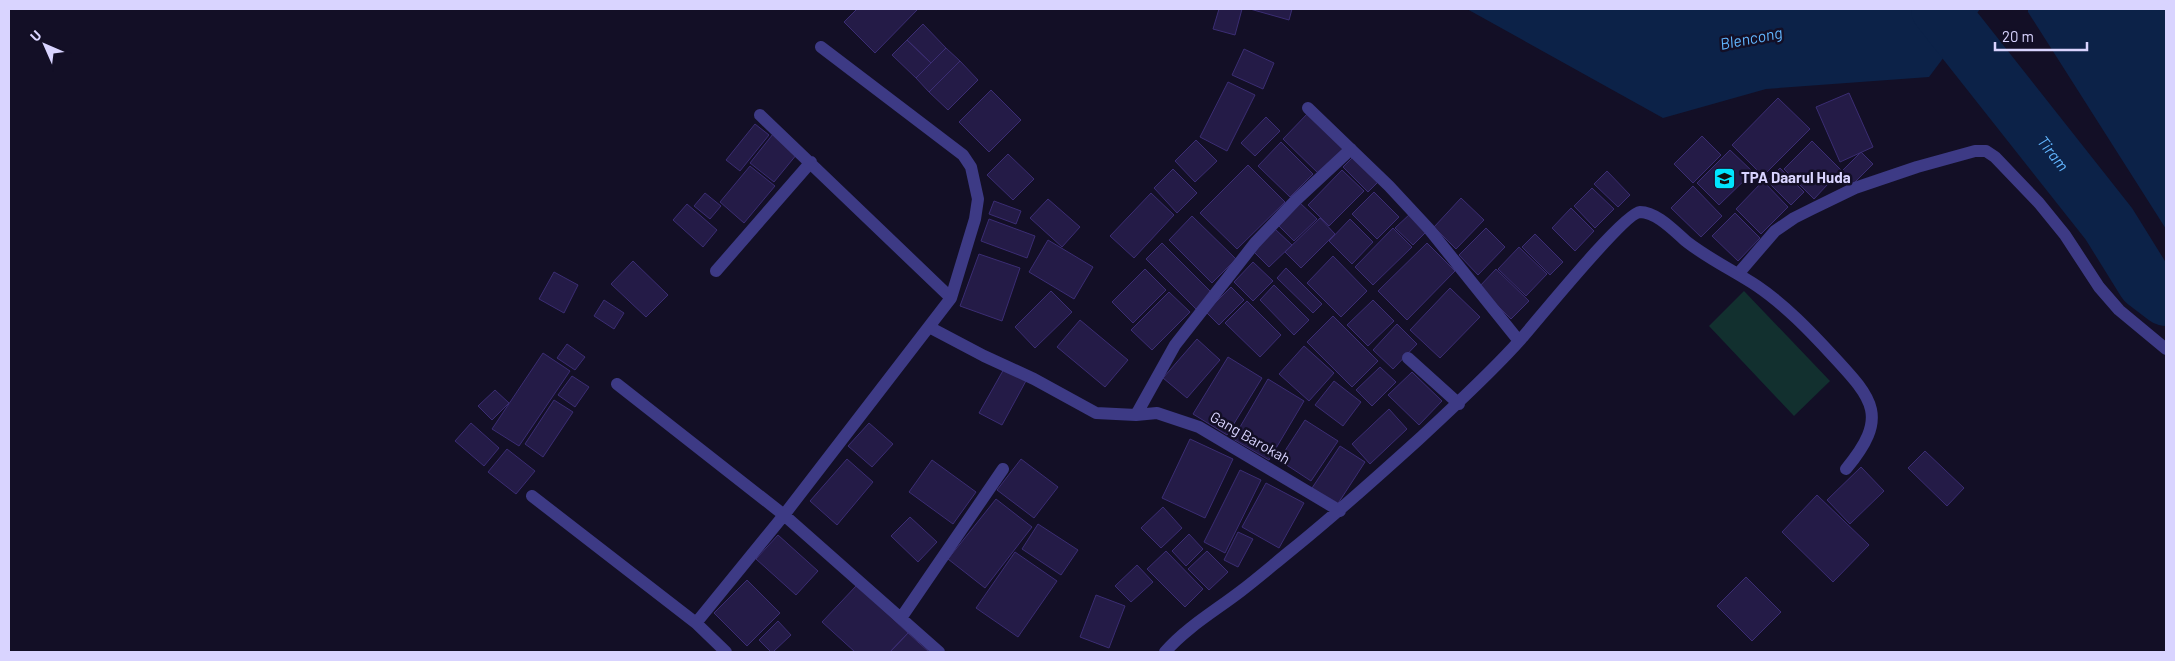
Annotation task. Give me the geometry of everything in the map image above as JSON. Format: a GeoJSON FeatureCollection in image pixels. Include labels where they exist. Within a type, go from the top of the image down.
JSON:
{"type":"FeatureCollection","features":[{"type":"Feature","properties":{"kind":"street"},"geometry":{"type":"LineString","coordinates":[[696,623],[784,515],[952,298],[975,219],[978,198],[972,167],[963,155],[821,47]]}},
{"type":"Feature","properties":{"kind":"street"},"geometry":{"type":"LineString","coordinates":[[1308,108],[1352,149],[1429,229],[1519,341]]}},
{"type":"Feature","properties":{"kind":"street"},"geometry":{"type":"LineString","coordinates":[[760,115],[952,298]]}},
{"type":"Feature","properties":{"kind":"street"},"geometry":{"type":"LineString","coordinates":[[1136,415],[1175,345],[1255,243],[1295,201],[1352,149]]}},
{"type":"Feature","properties":{"kind":"street"},"geometry":{"type":"LineString","coordinates":[[1738,274],[1775,231],[1794,218],[1830,200],[1855,188],[1917,167],[1975,151],[1986,151],[1995,157],[2039,203],[2065,235],[2099,287],[2119,310],[2166,349]]}},
{"type":"Feature","properties":{"kind":"street"},"geometry":{"type":"LineString","coordinates":[[716,271],[811,162]]}},
{"type":"Feature","properties":{"kind":"street"},"geometry":{"type":"LineString","coordinates":[[1165,652],[1202,618],[1240,592],[1340,511],[1459,404],[1519,341],[1595,253],[1632,214],[1642,212],[1653,217],[1668,226],[1688,243],[1759,288],[1790,312],[1856,381],[1868,397],[1872,430],[1857,457],[1846,469]]}},
{"type":"Feature","properties":{"kind":"street","name":"Gang Barokah"},"geometry":{"type":"LineString","coordinates":[[929,327],[984,356],[1034,378],[1096,413],[1136,415],[1157,413],[1199,427],[1340,511]]}},
{"type":"Feature","properties":{"kind":"street"},"geometry":{"type":"LineString","coordinates":[[1408,358],[1459,404]]}},
{"type":"Feature","properties":{"kind":"street"},"geometry":{"type":"LineString","coordinates":[[617,384],[784,515],[939,652]]}},
{"type":"Feature","properties":{"kind":"street"},"geometry":{"type":"LineString","coordinates":[[900,618],[1003,469]]}},
{"type":"Feature","properties":{"kind":"street"},"geometry":{"type":"LineString","coordinates":[[532,496],[696,623],[726,652]]}},
{"type":"Feature","properties":{"kind":"green space"},"geometry":{"type":"Polygon","coordinates":[[[1744,291],[1830,381],[1794,416],[1709,326],[1744,291]]]}},
{"type":"Feature","properties":{"kind":"water","name":"Blencong"},"geometry":{"type":"Polygon","coordinates":[[[1467,9],[1980,9],[1929,77],[1766,89],[1663,118],[1467,9]]]}},
{"type":"Feature","properties":{"kind":"water"},"geometry":{"type":"Polygon","coordinates":[[[2028,9],[2166,9],[2166,229],[2028,12],[2028,9]]]}},
{"type":"Feature","properties":{"kind":"building"},"geometry":{"type":"Polygon","coordinates":[[[857,9],[918,9],[875,53],[844,22],[857,9]]]}},
{"type":"Feature","properties":{"kind":"building"},"geometry":{"type":"Polygon","coordinates":[[[1219,9],[1242,9],[1235,35],[1213,29],[1219,9]]]}},
{"type":"Feature","properties":{"kind":"building"},"geometry":{"type":"Polygon","coordinates":[[[1250,9],[1292,9],[1289,20],[1250,9]]]}},
{"type":"Feature","properties":{"kind":"building"},"geometry":{"type":"Polygon","coordinates":[[[923,24],[946,48],[931,63],[907,40],[923,24]]]}},
{"type":"Feature","properties":{"kind":"building"},"geometry":{"type":"Polygon","coordinates":[[[907,40],[931,63],[916,78],[892,55],[907,40]]]}},
{"type":"Feature","properties":{"kind":"building"},"geometry":{"type":"Polygon","coordinates":[[[946,48],[960,61],[929,92],[916,78],[946,48]]]}},
{"type":"Feature","properties":{"kind":"building"},"geometry":{"type":"Polygon","coordinates":[[[1244,49],[1274,63],[1263,89],[1232,75],[1244,49]]]}},
{"type":"Feature","properties":{"kind":"building"},"geometry":{"type":"Polygon","coordinates":[[[960,61],[978,80],[948,110],[929,92],[960,61]]]}},
{"type":"Feature","properties":{"kind":"building"},"geometry":{"type":"Polygon","coordinates":[[[1228,82],[1255,95],[1227,151],[1200,137],[1228,82]]]}},
{"type":"Feature","properties":{"kind":"building"},"geometry":{"type":"Polygon","coordinates":[[[991,90],[1021,120],[989,152],[959,122],[991,90]]]}},
{"type":"Feature","properties":{"kind":"building"},"geometry":{"type":"Polygon","coordinates":[[[1849,93],[1873,147],[1840,162],[1816,107],[1849,93]]]}},
{"type":"Feature","properties":{"kind":"building"},"geometry":{"type":"Polygon","coordinates":[[[1778,98],[1810,129],[1763,176],[1732,145],[1778,98]]]}},
{"type":"Feature","properties":{"kind":"building"},"geometry":{"type":"Polygon","coordinates":[[[1309,112],[1346,148],[1319,174],[1283,139],[1309,112]]]}},
{"type":"Feature","properties":{"kind":"building"},"geometry":{"type":"Polygon","coordinates":[[[1266,117],[1280,131],[1255,156],[1241,143],[1266,117]]]}},
{"type":"Feature","properties":{"kind":"building"},"geometry":{"type":"Polygon","coordinates":[[[755,124],[769,135],[740,171],[726,160],[755,124]]]}},
{"type":"Feature","properties":{"kind":"building"},"geometry":{"type":"Polygon","coordinates":[[[773,134],[797,154],[774,182],[750,163],[773,134]]]}},
{"type":"Feature","properties":{"kind":"building"},"geometry":{"type":"Polygon","coordinates":[[[1702,136],[1721,155],[1693,183],[1674,164],[1702,136]]]}},
{"type":"Feature","properties":{"kind":"building"},"geometry":{"type":"Polygon","coordinates":[[[1196,140],[1217,161],[1195,182],[1175,161],[1196,140]]]}},
{"type":"Feature","properties":{"kind":"building"},"geometry":{"type":"Polygon","coordinates":[[[1812,141],[1841,170],[1814,199],[1784,169],[1812,141]]]}},
{"type":"Feature","properties":{"kind":"building"},"geometry":{"type":"Polygon","coordinates":[[[1281,142],[1313,174],[1290,197],[1258,166],[1281,142]]]}},
{"type":"Feature","properties":{"kind":"building","name":"TPA Daarul Huda"},"geometry":{"type":"Polygon","coordinates":[[[1730,150],[1753,172],[1719,205],[1697,183],[1730,150]]]}},
{"type":"Feature","properties":{"kind":"building"},"geometry":{"type":"Polygon","coordinates":[[[1861,152],[1873,164],[1849,188],[1837,176],[1861,152]]]}},
{"type":"Feature","properties":{"kind":"building"},"geometry":{"type":"Polygon","coordinates":[[[1008,154],[1034,179],[1013,200],[987,175],[1008,154]]]}},
{"type":"Feature","properties":{"kind":"building"},"geometry":{"type":"Polygon","coordinates":[[[1353,157],[1378,182],[1368,192],[1343,167],[1353,157]]]}},
{"type":"Feature","properties":{"kind":"building"},"geometry":{"type":"Polygon","coordinates":[[[1248,165],[1285,202],[1237,249],[1200,213],[1248,165]]]}},
{"type":"Feature","properties":{"kind":"building"},"geometry":{"type":"Polygon","coordinates":[[[750,166],[775,186],[744,223],[720,202],[750,166]]]}},
{"type":"Feature","properties":{"kind":"building"},"geometry":{"type":"Polygon","coordinates":[[[1780,168],[1804,192],[1791,205],[1767,181],[1780,168]]]}},
{"type":"Feature","properties":{"kind":"building"},"geometry":{"type":"Polygon","coordinates":[[[1173,169],[1197,193],[1177,213],[1154,188],[1173,169]]]}},
{"type":"Feature","properties":{"kind":"building"},"geometry":{"type":"Polygon","coordinates":[[[1342,170],[1364,191],[1329,226],[1308,205],[1342,170]]]}},
{"type":"Feature","properties":{"kind":"building"},"geometry":{"type":"Polygon","coordinates":[[[1607,171],[1630,195],[1618,207],[1594,184],[1607,171]]]}},
{"type":"Feature","properties":{"kind":"building"},"geometry":{"type":"Polygon","coordinates":[[[1763,181],[1788,207],[1761,234],[1736,209],[1763,181]]]}},
{"type":"Feature","properties":{"kind":"building"},"geometry":{"type":"Polygon","coordinates":[[[1693,186],[1722,216],[1701,237],[1671,208],[1693,186]]]}},
{"type":"Feature","properties":{"kind":"building"},"geometry":{"type":"Polygon","coordinates":[[[1592,188],[1614,209],[1595,228],[1574,206],[1592,188]]]}},
{"type":"Feature","properties":{"kind":"building"},"geometry":{"type":"Polygon","coordinates":[[[1374,192],[1399,217],[1377,239],[1352,214],[1374,192]]]}},
{"type":"Feature","properties":{"kind":"building"},"geometry":{"type":"Polygon","coordinates":[[[705,193],[721,206],[710,219],[694,206],[705,193]]]}},
{"type":"Feature","properties":{"kind":"building"},"geometry":{"type":"Polygon","coordinates":[[[1151,193],[1174,215],[1134,258],[1110,236],[1151,193]]]}},
{"type":"Feature","properties":{"kind":"building"},"geometry":{"type":"Polygon","coordinates":[[[1461,198],[1484,220],[1456,249],[1434,227],[1461,198]]]}},
{"type":"Feature","properties":{"kind":"building"},"geometry":{"type":"Polygon","coordinates":[[[1048,199],[1080,227],[1062,247],[1030,218],[1048,199]]]}},
{"type":"Feature","properties":{"kind":"building"},"geometry":{"type":"Polygon","coordinates":[[[994,201],[1021,211],[1016,224],[989,214],[994,201]]]}},
{"type":"Feature","properties":{"kind":"building"},"geometry":{"type":"Polygon","coordinates":[[[1299,202],[1317,219],[1294,241],[1277,224],[1299,202]]]}},
{"type":"Feature","properties":{"kind":"building"},"geometry":{"type":"Polygon","coordinates":[[[687,204],[717,230],[703,247],[673,220],[687,204]]]}},
{"type":"Feature","properties":{"kind":"building"},"geometry":{"type":"Polygon","coordinates":[[[1571,208],[1594,231],[1575,251],[1552,228],[1571,208]]]}},
{"type":"Feature","properties":{"kind":"building"},"geometry":{"type":"Polygon","coordinates":[[[1411,213],[1428,230],[1413,245],[1395,228],[1411,213]]]}},
{"type":"Feature","properties":{"kind":"building"},"geometry":{"type":"Polygon","coordinates":[[[1735,213],[1760,238],[1738,261],[1712,236],[1735,213]]]}},
{"type":"Feature","properties":{"kind":"building"},"geometry":{"type":"Polygon","coordinates":[[[1192,216],[1236,259],[1212,283],[1169,240],[1192,216]]]}},
{"type":"Feature","properties":{"kind":"building"},"geometry":{"type":"Polygon","coordinates":[[[1320,218],[1335,234],[1301,268],[1285,252],[1320,218]]]}},
{"type":"Feature","properties":{"kind":"building"},"geometry":{"type":"Polygon","coordinates":[[[989,219],[1035,236],[1027,258],[981,241],[989,219]]]}},
{"type":"Feature","properties":{"kind":"building"},"geometry":{"type":"Polygon","coordinates":[[[1350,219],[1373,242],[1352,264],[1329,241],[1350,219]]]}},
{"type":"Feature","properties":{"kind":"building"},"geometry":{"type":"Polygon","coordinates":[[[1393,228],[1412,247],[1373,285],[1355,267],[1393,228]]]}},
{"type":"Feature","properties":{"kind":"building"},"geometry":{"type":"Polygon","coordinates":[[[1486,228],[1505,247],[1478,275],[1459,255],[1486,228]]]}},
{"type":"Feature","properties":{"kind":"building"},"geometry":{"type":"Polygon","coordinates":[[[1275,229],[1292,245],[1269,267],[1253,251],[1275,229]]]}},
{"type":"Feature","properties":{"kind":"building"},"geometry":{"type":"Polygon","coordinates":[[[1535,234],[1563,262],[1550,275],[1522,247],[1535,234]]]}},
{"type":"Feature","properties":{"kind":"building"},"geometry":{"type":"Polygon","coordinates":[[[1048,240],[1093,267],[1074,299],[1029,272],[1048,240]]]}},
{"type":"Feature","properties":{"kind":"building"},"geometry":{"type":"Polygon","coordinates":[[[1162,243],[1212,293],[1196,309],[1146,259],[1162,243]]]}},
{"type":"Feature","properties":{"kind":"building"},"geometry":{"type":"Polygon","coordinates":[[[1427,243],[1455,271],[1407,320],[1378,291],[1427,243]]]}},
{"type":"Feature","properties":{"kind":"building"},"geometry":{"type":"Polygon","coordinates":[[[1519,247],[1547,274],[1526,296],[1498,269],[1519,247]]]}},
{"type":"Feature","properties":{"kind":"building"},"geometry":{"type":"Polygon","coordinates":[[[979,254],[1020,268],[1002,321],[960,306],[979,254]]]}},
{"type":"Feature","properties":{"kind":"building"},"geometry":{"type":"Polygon","coordinates":[[[1333,256],[1367,291],[1341,317],[1307,283],[1333,256]]]}},
{"type":"Feature","properties":{"kind":"building"},"geometry":{"type":"Polygon","coordinates":[[[633,261],[668,295],[646,317],[611,284],[633,261]]]}},
{"type":"Feature","properties":{"kind":"building"},"geometry":{"type":"Polygon","coordinates":[[[1253,262],[1273,281],[1253,301],[1234,282],[1253,262]]]}},
{"type":"Feature","properties":{"kind":"building"},"geometry":{"type":"Polygon","coordinates":[[[1286,268],[1322,304],[1313,313],[1277,278],[1286,268]]]}},
{"type":"Feature","properties":{"kind":"building"},"geometry":{"type":"Polygon","coordinates":[[[1145,269],[1166,290],[1133,323],[1112,302],[1145,269]]]}},
{"type":"Feature","properties":{"kind":"building"},"geometry":{"type":"Polygon","coordinates":[[[1496,269],[1529,301],[1511,319],[1479,287],[1496,269]]]}},
{"type":"Feature","properties":{"kind":"building"},"geometry":{"type":"Polygon","coordinates":[[[554,272],[578,285],[564,313],[539,299],[554,272]]]}},
{"type":"Feature","properties":{"kind":"building"},"geometry":{"type":"Polygon","coordinates":[[[1274,285],[1309,320],[1294,335],[1260,300],[1274,285]]]}},
{"type":"Feature","properties":{"kind":"building"},"geometry":{"type":"Polygon","coordinates":[[[1231,287],[1244,300],[1219,325],[1206,312],[1231,287]]]}},
{"type":"Feature","properties":{"kind":"building"},"geometry":{"type":"Polygon","coordinates":[[[1450,288],[1480,317],[1440,358],[1410,330],[1450,288]]]}},
{"type":"Feature","properties":{"kind":"building"},"geometry":{"type":"Polygon","coordinates":[[[1051,291],[1072,312],[1035,348],[1015,327],[1051,291]]]}},
{"type":"Feature","properties":{"kind":"building"},"geometry":{"type":"Polygon","coordinates":[[[1169,292],[1190,312],[1152,350],[1131,330],[1169,292]]]}},
{"type":"Feature","properties":{"kind":"building"},"geometry":{"type":"Polygon","coordinates":[[[604,300],[624,313],[614,329],[594,316],[604,300]]]}},
{"type":"Feature","properties":{"kind":"building"},"geometry":{"type":"Polygon","coordinates":[[[1373,300],[1394,321],[1368,346],[1347,325],[1373,300]]]}},
{"type":"Feature","properties":{"kind":"building"},"geometry":{"type":"Polygon","coordinates":[[[1247,301],[1281,335],[1260,357],[1225,323],[1247,301]]]}},
{"type":"Feature","properties":{"kind":"building"},"geometry":{"type":"Polygon","coordinates":[[[1333,316],[1378,361],[1352,387],[1307,342],[1333,316]]]}},
{"type":"Feature","properties":{"kind":"building"},"geometry":{"type":"Polygon","coordinates":[[[1080,320],[1128,360],[1105,387],[1057,347],[1080,320]]]}},
{"type":"Feature","properties":{"kind":"building"},"geometry":{"type":"Polygon","coordinates":[[[1397,324],[1417,344],[1393,369],[1373,350],[1397,324]]]}},
{"type":"Feature","properties":{"kind":"building"},"geometry":{"type":"Polygon","coordinates":[[[1197,339],[1220,360],[1187,398],[1163,378],[1197,339]]]}},
{"type":"Feature","properties":{"kind":"building"},"geometry":{"type":"Polygon","coordinates":[[[567,344],[585,357],[575,370],[557,358],[567,344]]]}},
{"type":"Feature","properties":{"kind":"building"},"geometry":{"type":"Polygon","coordinates":[[[1304,346],[1334,373],[1309,401],[1279,374],[1304,346]]]}},
{"type":"Feature","properties":{"kind":"building"},"geometry":{"type":"Polygon","coordinates":[[[543,353],[570,371],[519,446],[492,429],[543,353]]]}},
{"type":"Feature","properties":{"kind":"building"},"geometry":{"type":"Polygon","coordinates":[[[1228,357],[1262,378],[1227,435],[1193,414],[1228,357]]]}},
{"type":"Feature","properties":{"kind":"building"},"geometry":{"type":"Polygon","coordinates":[[[1005,367],[1027,379],[1002,425],[979,413],[1005,367]]]}},
{"type":"Feature","properties":{"kind":"building"},"geometry":{"type":"Polygon","coordinates":[[[1380,367],[1396,382],[1372,406],[1356,390],[1380,367]]]}},
{"type":"Feature","properties":{"kind":"building"},"geometry":{"type":"Polygon","coordinates":[[[1412,372],[1442,401],[1419,425],[1388,395],[1412,372]]]}},
{"type":"Feature","properties":{"kind":"building"},"geometry":{"type":"Polygon","coordinates":[[[572,376],[589,387],[575,407],[558,395],[572,376]]]}},
{"type":"Feature","properties":{"kind":"building"},"geometry":{"type":"Polygon","coordinates":[[[1268,379],[1304,401],[1269,460],[1233,439],[1268,379]]]}},
{"type":"Feature","properties":{"kind":"building"},"geometry":{"type":"Polygon","coordinates":[[[1334,381],[1361,402],[1343,426],[1315,405],[1334,381]]]}},
{"type":"Feature","properties":{"kind":"building"},"geometry":{"type":"Polygon","coordinates":[[[495,390],[509,403],[492,420],[478,406],[495,390]]]}},
{"type":"Feature","properties":{"kind":"building"},"geometry":{"type":"Polygon","coordinates":[[[554,400],[573,412],[543,457],[525,444],[554,400]]]}},
{"type":"Feature","properties":{"kind":"building"},"geometry":{"type":"Polygon","coordinates":[[[1389,409],[1407,429],[1370,464],[1352,444],[1389,409]]]}},
{"type":"Feature","properties":{"kind":"building"},"geometry":{"type":"Polygon","coordinates":[[[1305,420],[1338,441],[1311,481],[1279,460],[1305,420]]]}},
{"type":"Feature","properties":{"kind":"building"},"geometry":{"type":"Polygon","coordinates":[[[471,423],[499,448],[484,466],[455,441],[471,423]]]}},
{"type":"Feature","properties":{"kind":"building"},"geometry":{"type":"Polygon","coordinates":[[[869,423],[893,444],[872,467],[848,446],[869,423]]]}},
{"type":"Feature","properties":{"kind":"building"},"geometry":{"type":"Polygon","coordinates":[[[1190,439],[1233,459],[1205,518],[1162,498],[1190,439]]]}},
{"type":"Feature","properties":{"kind":"building"},"geometry":{"type":"Polygon","coordinates":[[[1340,446],[1365,462],[1337,505],[1312,488],[1340,446]]]}},
{"type":"Feature","properties":{"kind":"building"},"geometry":{"type":"Polygon","coordinates":[[[507,449],[535,471],[516,494],[488,472],[507,449]]]}},
{"type":"Feature","properties":{"kind":"building"},"geometry":{"type":"Polygon","coordinates":[[[1925,451],[1964,488],[1947,506],[1908,468],[1925,451]]]}},
{"type":"Feature","properties":{"kind":"building"},"geometry":{"type":"Polygon","coordinates":[[[847,459],[873,482],[837,525],[810,501],[847,459]]]}},
{"type":"Feature","properties":{"kind":"building"},"geometry":{"type":"Polygon","coordinates":[[[1021,459],[1058,487],[1034,518],[997,490],[1021,459]]]}},
{"type":"Feature","properties":{"kind":"building"},"geometry":{"type":"Polygon","coordinates":[[[932,460],[976,492],[953,524],[909,492],[932,460]]]}},
{"type":"Feature","properties":{"kind":"building"},"geometry":{"type":"Polygon","coordinates":[[[1861,467],[1884,491],[1850,524],[1827,500],[1861,467]]]}},
{"type":"Feature","properties":{"kind":"building"},"geometry":{"type":"Polygon","coordinates":[[[1240,470],[1261,480],[1225,553],[1204,542],[1240,470]]]}},
{"type":"Feature","properties":{"kind":"building"},"geometry":{"type":"Polygon","coordinates":[[[1266,483],[1304,503],[1279,548],[1242,527],[1266,483]]]}},
{"type":"Feature","properties":{"kind":"building"},"geometry":{"type":"Polygon","coordinates":[[[1817,495],[1869,545],[1833,582],[1782,532],[1817,495]]]}},
{"type":"Feature","properties":{"kind":"building"},"geometry":{"type":"Polygon","coordinates":[[[996,499],[1032,527],[985,588],[948,559],[996,499]]]}},
{"type":"Feature","properties":{"kind":"building"},"geometry":{"type":"Polygon","coordinates":[[[1163,507],[1182,528],[1161,548],[1141,528],[1163,507]]]}},
{"type":"Feature","properties":{"kind":"building"},"geometry":{"type":"Polygon","coordinates":[[[910,517],[937,542],[918,562],[891,536],[910,517]]]}},
{"type":"Feature","properties":{"kind":"building"},"geometry":{"type":"Polygon","coordinates":[[[1038,524],[1078,550],[1061,575],[1022,549],[1038,524]]]}},
{"type":"Feature","properties":{"kind":"building"},"geometry":{"type":"Polygon","coordinates":[[[1238,532],[1253,539],[1238,567],[1224,560],[1238,532]]]}},
{"type":"Feature","properties":{"kind":"building"},"geometry":{"type":"Polygon","coordinates":[[[1189,534],[1203,549],[1186,566],[1172,551],[1189,534]]]}},
{"type":"Feature","properties":{"kind":"building"},"geometry":{"type":"Polygon","coordinates":[[[778,535],[818,571],[796,595],[756,559],[778,535]]]}},
{"type":"Feature","properties":{"kind":"building"},"geometry":{"type":"Polygon","coordinates":[[[1166,551],[1203,589],[1185,607],[1147,569],[1166,551]]]}},
{"type":"Feature","properties":{"kind":"building"},"geometry":{"type":"Polygon","coordinates":[[[1207,551],[1228,572],[1209,590],[1188,569],[1207,551]]]}},
{"type":"Feature","properties":{"kind":"building"},"geometry":{"type":"Polygon","coordinates":[[[1015,552],[1057,581],[1018,637],[976,608],[1015,552]]]}},
{"type":"Feature","properties":{"kind":"building"},"geometry":{"type":"Polygon","coordinates":[[[1137,565],[1153,582],[1131,602],[1115,586],[1137,565]]]}},
{"type":"Feature","properties":{"kind":"building"},"geometry":{"type":"Polygon","coordinates":[[[1746,577],[1781,612],[1752,641],[1717,606],[1746,577]]]}},
{"type":"Feature","properties":{"kind":"building"},"geometry":{"type":"Polygon","coordinates":[[[747,580],[780,613],[747,646],[714,613],[747,580]]]}},
{"type":"Feature","properties":{"kind":"building"},"geometry":{"type":"Polygon","coordinates":[[[857,585],[908,633],[890,652],[855,652],[822,622],[857,585]]]}},
{"type":"Feature","properties":{"kind":"building"},"geometry":{"type":"Polygon","coordinates":[[[1096,595],[1125,606],[1109,648],[1080,637],[1096,595]]]}},
{"type":"Feature","properties":{"kind":"building"},"geometry":{"type":"Polygon","coordinates":[[[778,621],[791,635],[771,652],[759,640],[778,621]]]}},
{"type":"Feature","properties":{"kind":"building"},"geometry":{"type":"Polygon","coordinates":[[[908,633],[929,652],[890,652],[908,633]]]}},
{"type":"Feature","properties":{"kind":"waterway","name":"Tiram"},"geometry":{"type":"LineString","coordinates":[[1939,9],[2109,224],[2145,282],[2166,298]]}},
{"type":"Feature","properties":{"kind":"place","name":"TPA Daarul Huda"},"geometry":{"type":"Point","coordinates":[1725,178]}}]}
